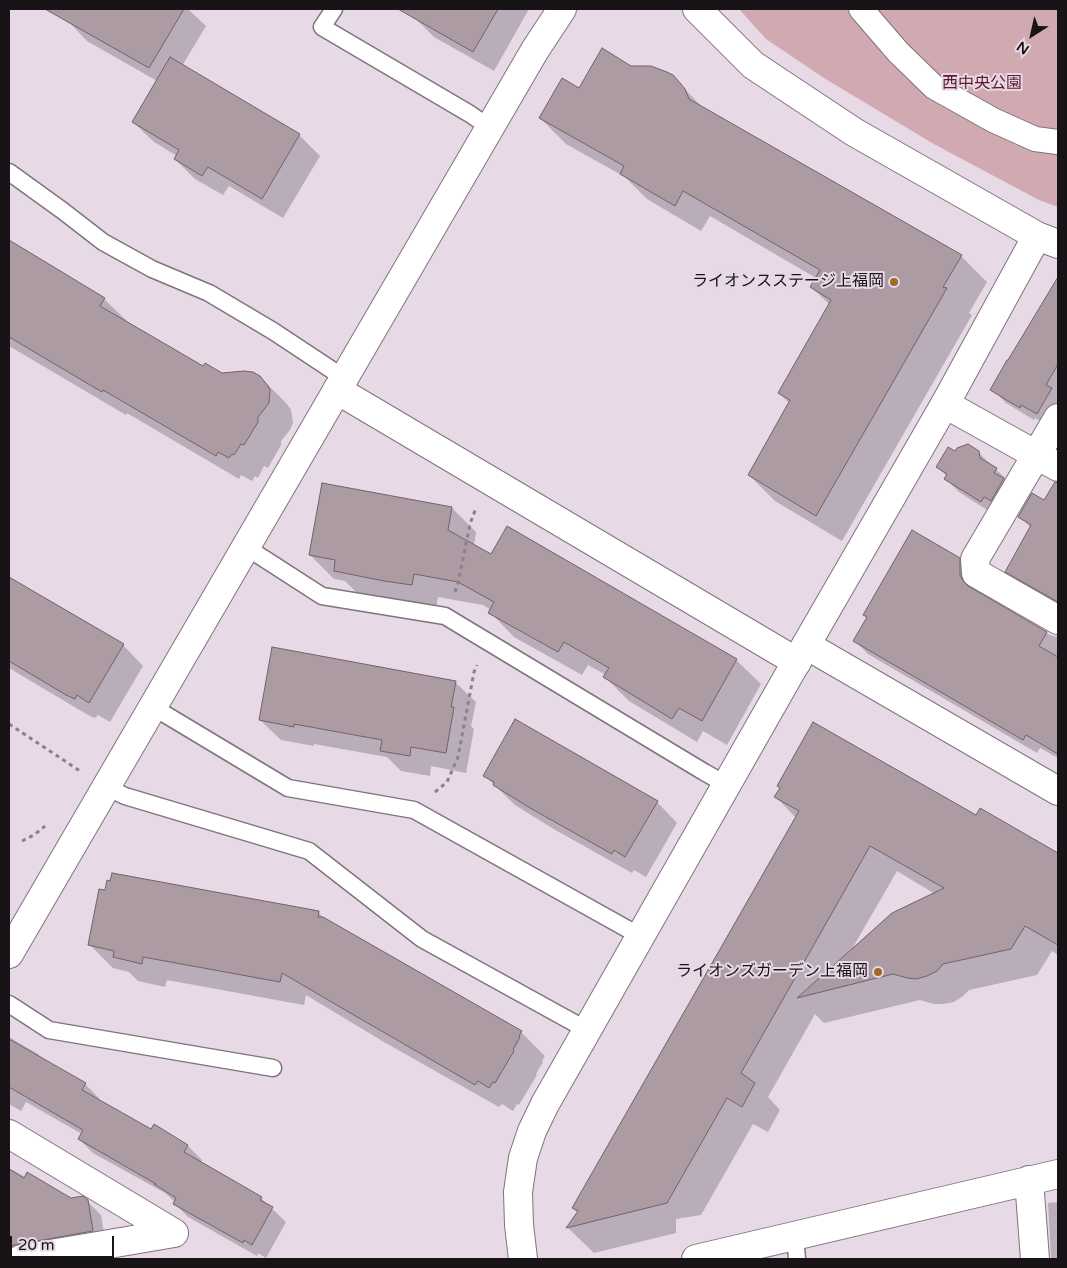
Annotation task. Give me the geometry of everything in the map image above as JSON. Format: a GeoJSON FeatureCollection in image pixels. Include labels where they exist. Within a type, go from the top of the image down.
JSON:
{"type":"FeatureCollection","features":[{"type":"Feature","properties":{"kind":"street"},"geometry":{"type":"LineString","coordinates":[[9,954],[535,50],[562,9]]}},
{"type":"Feature","properties":{"kind":"street"},"geometry":{"type":"LineString","coordinates":[[523,1259],[518,1192],[523,1158],[532,1131],[545,1104],[945,404],[1048,240],[838,122],[753,65],[697,9]]}},
{"type":"Feature","properties":{"kind":"street"},"geometry":{"type":"LineString","coordinates":[[861,9],[898,52],[934,87],[993,120],[1035,139],[1058,142]]}},
{"type":"Feature","properties":{"kind":"street"},"geometry":{"type":"LineString","coordinates":[[340,384],[491,481],[802,653],[1058,791]]}},
{"type":"Feature","properties":{"kind":"street"},"geometry":{"type":"LineString","coordinates":[[945,404],[1047,461]]}},
{"type":"Feature","properties":{"kind":"street"},"geometry":{"type":"LineString","coordinates":[[1058,418],[1047,461],[975,559],[976,573],[1058,620]]}},
{"type":"Feature","properties":{"kind":"street"},"geometry":{"type":"LineString","coordinates":[[9,1134],[174,1232],[21,1259]]}},
{"type":"Feature","properties":{"kind":"street"},"geometry":{"type":"LineString","coordinates":[[696,1259],[796,1248],[1029,1180],[1058,1174]]}},
{"type":"Feature","properties":{"kind":"street"},"geometry":{"type":"LineString","coordinates":[[1029,1180],[1035,1259]]}},
{"type":"Feature","properties":{"kind":"lane"},"geometry":{"type":"LineString","coordinates":[[334,9],[322,27],[470,114],[490,128]]}},
{"type":"Feature","properties":{"kind":"lane"},"geometry":{"type":"LineString","coordinates":[[9,172],[103,242],[152,269],[209,293],[273,330],[340,384]]}},
{"type":"Feature","properties":{"kind":"lane"},"geometry":{"type":"LineString","coordinates":[[246,547],[322,596],[445,616],[727,785]]}},
{"type":"Feature","properties":{"kind":"lane"},"geometry":{"type":"LineString","coordinates":[[153,707],[288,788],[414,810],[640,936]]}},
{"type":"Feature","properties":{"kind":"lane"},"geometry":{"type":"LineString","coordinates":[[106,787],[125,796],[309,851],[422,939],[587,1030]]}},
{"type":"Feature","properties":{"kind":"lane"},"geometry":{"type":"LineString","coordinates":[[9,1004],[49,1030],[272,1068]]}},
{"type":"Feature","properties":{"kind":"path"},"geometry":{"type":"LineString","coordinates":[[445,616],[458,583],[470,524],[477,504],[491,481]]}},
{"type":"Feature","properties":{"kind":"path"},"geometry":{"type":"LineString","coordinates":[[414,810],[446,782],[458,758],[474,672],[489,642]]}},
{"type":"Feature","properties":{"kind":"path"},"geometry":{"type":"LineString","coordinates":[[9,724],[85,774],[78,776]]}},
{"type":"Feature","properties":{"kind":"path"},"geometry":{"type":"LineString","coordinates":[[22,841],[44,827],[49,819]]}},
{"type":"Feature","properties":{"kind":"green space","name":"西中央公園"},"geometry":{"type":"Polygon","coordinates":[[[739,9],[1058,9],[1058,207],[1039,200],[932,143],[824,78],[766,39],[739,9]]]}},
{"type":"Feature","properties":{"kind":"building"},"geometry":{"type":"Polygon","coordinates":[[[45,9],[184,9],[149,68],[45,9]]]}},
{"type":"Feature","properties":{"kind":"building"},"geometry":{"type":"Polygon","coordinates":[[[398,9],[498,9],[473,52],[398,9]]]}},
{"type":"Feature","properties":{"kind":"building","name":"ライオンスステージ上福岡"},"geometry":{"type":"Polygon","coordinates":[[[602,48],[631,66],[651,66],[673,75],[685,89],[689,99],[962,255],[943,287],[947,288],[816,516],[748,475],[790,400],[778,393],[831,300],[810,287],[820,270],[683,191],[675,206],[620,174],[624,166],[539,118],[562,78],[579,88],[602,48]]]}},
{"type":"Feature","properties":{"kind":"building"},"geometry":{"type":"Polygon","coordinates":[[[170,57],[300,134],[262,199],[208,167],[202,176],[174,159],[179,150],[132,122],[170,57]]]}},
{"type":"Feature","properties":{"kind":"building"},"geometry":{"type":"Polygon","coordinates":[[[9,240],[105,298],[100,306],[203,366],[205,363],[222,373],[244,371],[253,372],[260,376],[270,390],[269,403],[258,417],[258,422],[244,445],[241,444],[234,455],[232,454],[229,458],[218,452],[216,456],[9,337],[9,240]]]}},
{"type":"Feature","properties":{"kind":"building"},"geometry":{"type":"Polygon","coordinates":[[[1058,277],[1058,364],[1046,385],[1052,388],[1037,414],[1021,405],[1020,408],[990,390],[1058,277]]]}},
{"type":"Feature","properties":{"kind":"building"},"geometry":{"type":"Polygon","coordinates":[[[968,444],[979,451],[980,458],[997,468],[994,473],[1004,478],[991,501],[984,497],[981,502],[944,479],[947,474],[936,467],[948,447],[955,451],[957,448],[968,444]]]}},
{"type":"Feature","properties":{"kind":"building"},"geometry":{"type":"Polygon","coordinates":[[[1055,482],[1058,483],[1058,602],[1005,572],[1031,525],[1018,517],[1032,493],[1044,500],[1055,482]]]}},
{"type":"Feature","properties":{"kind":"building"},"geometry":{"type":"Polygon","coordinates":[[[322,483],[452,507],[448,530],[491,554],[507,526],[737,659],[702,721],[679,708],[672,719],[603,677],[609,668],[564,642],[558,652],[488,613],[494,602],[458,582],[414,574],[412,585],[384,581],[334,571],[335,560],[309,555],[322,483]]]}},
{"type":"Feature","properties":{"kind":"building"},"geometry":{"type":"Polygon","coordinates":[[[912,530],[960,558],[960,575],[968,586],[1047,632],[1039,646],[1058,657],[1058,754],[1026,735],[1023,740],[853,641],[867,617],[863,615],[912,530]]]}},
{"type":"Feature","properties":{"kind":"building"},"geometry":{"type":"Polygon","coordinates":[[[9,577],[124,644],[89,703],[77,695],[75,699],[66,695],[9,661],[9,577]]]}},
{"type":"Feature","properties":{"kind":"building"},"geometry":{"type":"Polygon","coordinates":[[[272,647],[456,681],[451,707],[454,707],[446,753],[411,747],[410,756],[380,751],[382,740],[294,724],[294,727],[259,720],[272,647]]]}},
{"type":"Feature","properties":{"kind":"building"},"geometry":{"type":"Polygon","coordinates":[[[515,719],[658,801],[625,857],[614,850],[612,854],[530,808],[493,785],[494,782],[483,776],[515,719]]]}},
{"type":"Feature","properties":{"kind":"building","name":"ライオンズガーデン上福岡"},"geometry":{"type":"Polygon","coordinates":[[[813,722],[976,815],[980,808],[1058,853],[1058,945],[1025,926],[1011,949],[943,964],[937,971],[927,976],[916,979],[893,974],[797,998],[892,913],[944,888],[870,846],[741,1073],[755,1083],[742,1107],[727,1098],[667,1203],[566,1228],[578,1211],[572,1208],[799,811],[774,797],[780,788],[777,786],[813,722]]]}},
{"type":"Feature","properties":{"kind":"building"},"geometry":{"type":"Polygon","coordinates":[[[112,873],[319,911],[318,917],[323,917],[522,1031],[520,1037],[495,1083],[493,1082],[489,1088],[478,1081],[475,1085],[282,973],[280,982],[143,957],[142,964],[113,957],[114,951],[88,945],[99,889],[105,890],[107,880],[110,881],[112,873]]]}},
{"type":"Feature","properties":{"kind":"building"},"geometry":{"type":"Polygon","coordinates":[[[9,1039],[86,1083],[82,1090],[151,1129],[154,1124],[188,1145],[184,1152],[262,1197],[260,1200],[273,1207],[252,1245],[244,1240],[243,1243],[173,1204],[176,1198],[154,1184],[156,1184],[78,1139],[83,1130],[9,1087],[9,1039]]]}},
{"type":"Feature","properties":{"kind":"building"},"geometry":{"type":"Polygon","coordinates":[[[9,1169],[24,1178],[27,1172],[71,1198],[83,1196],[88,1200],[93,1231],[9,1246],[9,1169]]]}},
{"type":"Feature","properties":{"kind":"place","name":"ライオンスステージ上福岡"},"geometry":{"type":"Point","coordinates":[894,282]}},
{"type":"Feature","properties":{"kind":"place","name":"ライオンズガーデン上福岡"},"geometry":{"type":"Point","coordinates":[878,972]}}]}
